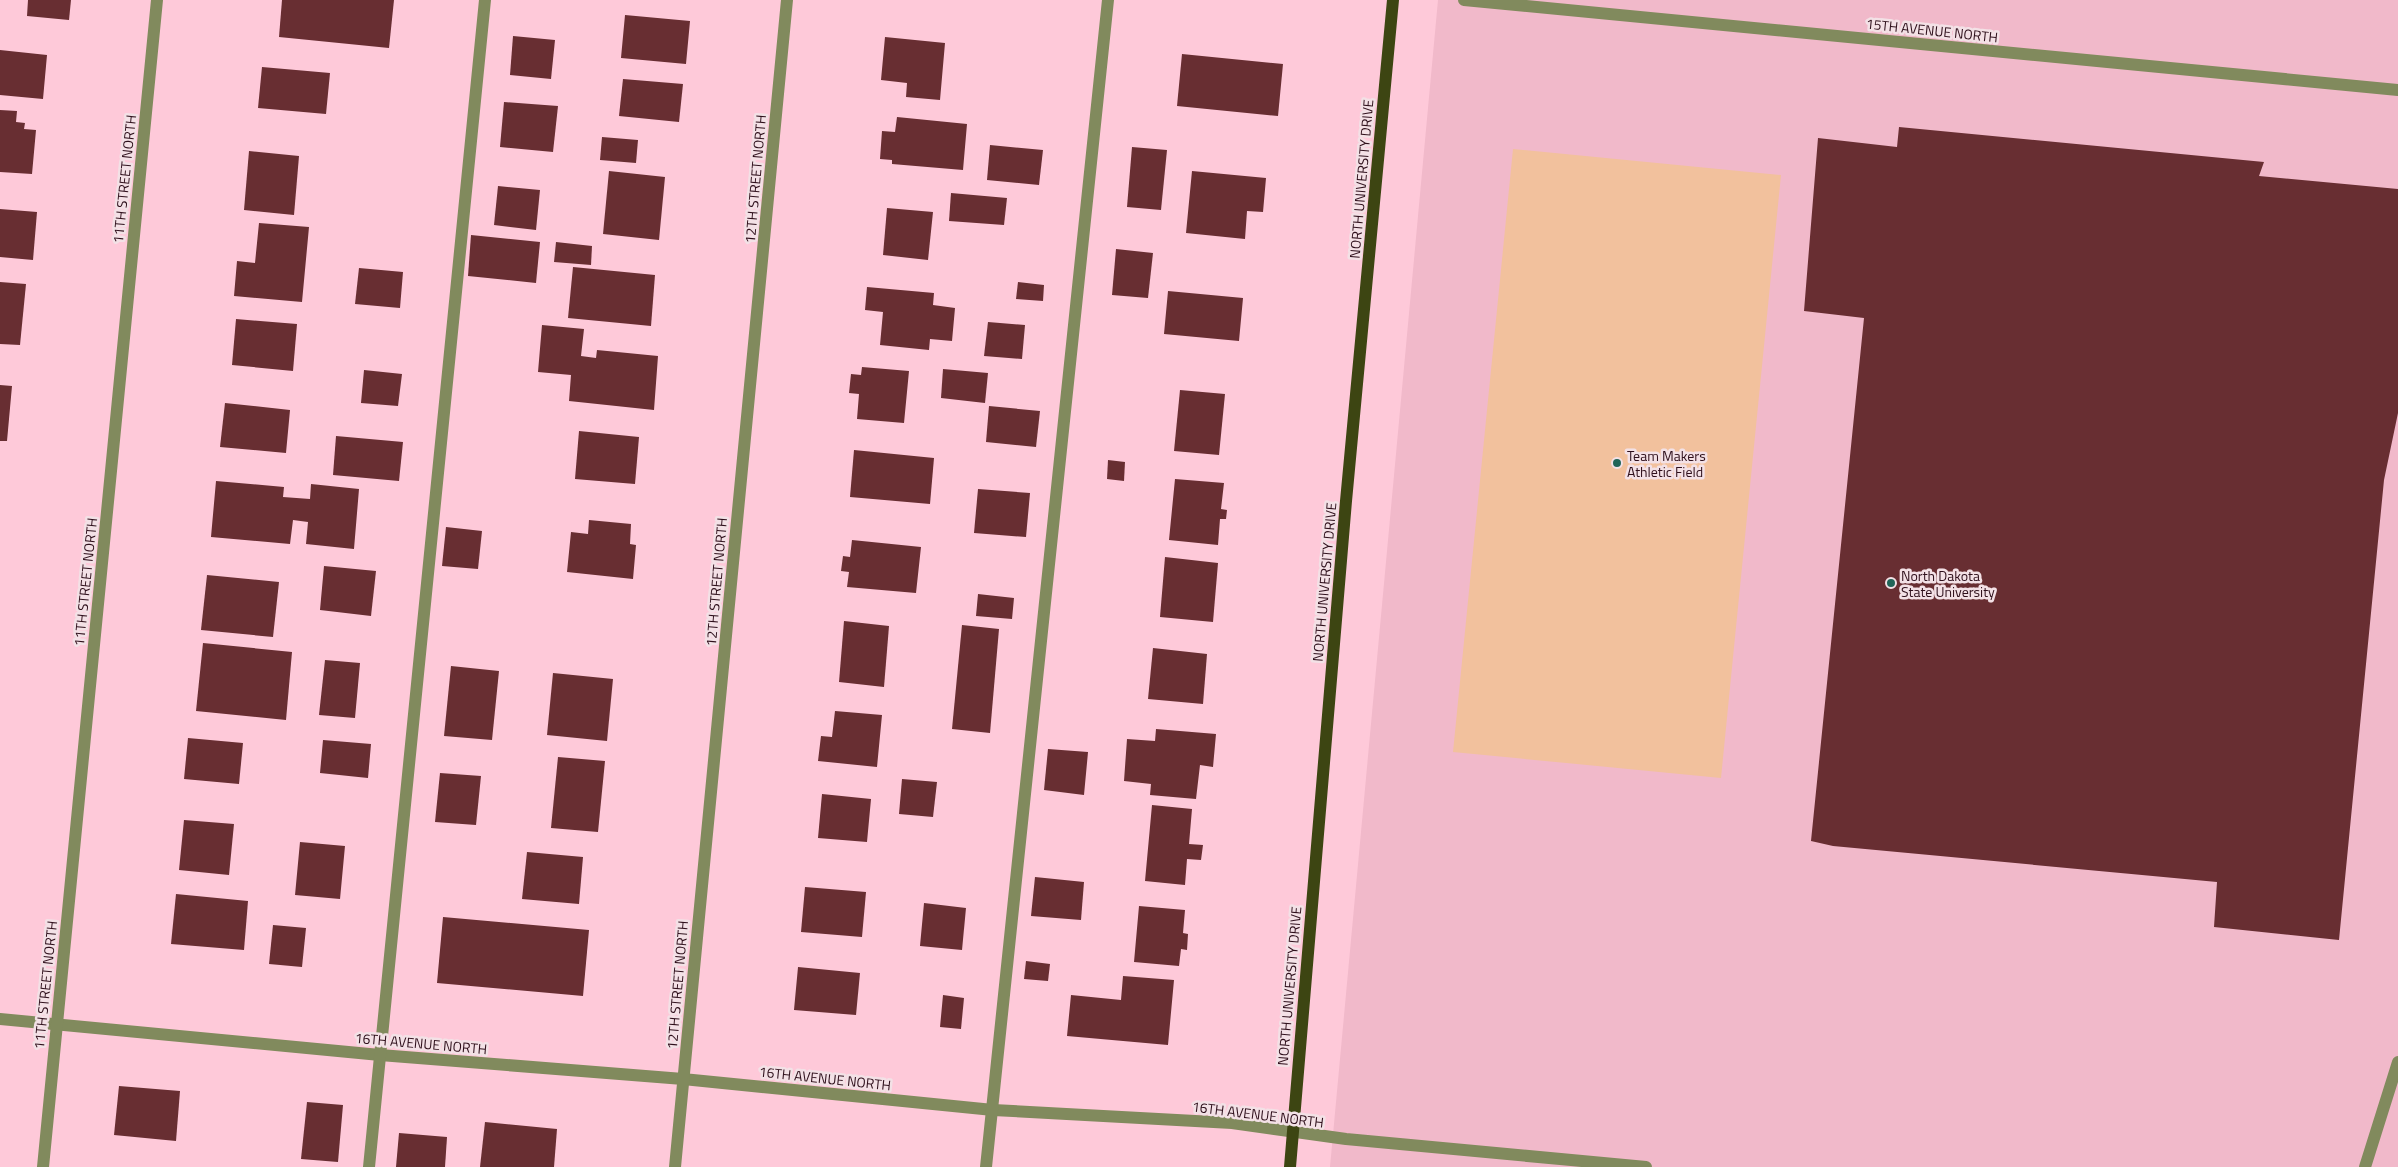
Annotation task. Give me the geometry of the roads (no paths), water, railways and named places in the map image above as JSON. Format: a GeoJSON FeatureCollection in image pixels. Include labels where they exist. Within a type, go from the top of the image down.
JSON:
{"type":"FeatureCollection","features":[{"type":"Feature","properties":{"kind":"main road","name":"NORTH UNIVERSITY DRIVE"},"geometry":{"type":"LineString","coordinates":[[1290,1167],[1344,520],[1393,0]]}},
{"type":"Feature","properties":{"kind":"street","name":"11TH STREET NORTH"},"geometry":{"type":"LineString","coordinates":[[43,1167],[157,0]]}},
{"type":"Feature","properties":{"kind":"street"},"geometry":{"type":"LineString","coordinates":[[369,1167],[485,0]]}},
{"type":"Feature","properties":{"kind":"street","name":"12TH STREET NORTH"},"geometry":{"type":"LineString","coordinates":[[675,1167],[787,0]]}},
{"type":"Feature","properties":{"kind":"street"},"geometry":{"type":"LineString","coordinates":[[986,1167],[1108,0]]}},
{"type":"Feature","properties":{"kind":"street","name":"15TH AVENUE NORTH"},"geometry":{"type":"LineString","coordinates":[[1464,0],[2398,90]]}},
{"type":"Feature","properties":{"kind":"street","name":"16TH AVENUE NORTH"},"geometry":{"type":"LineString","coordinates":[[0,1019],[380,1055],[684,1079],[993,1110],[1232,1123],[1292,1133],[1646,1167]]}},
{"type":"Feature","properties":{"kind":"street"},"geometry":{"type":"LineString","coordinates":[[2365,1167],[2398,1062]]}},
{"type":"Feature","properties":{"kind":"place","name":"Team Makers Athletic Field"},"geometry":{"type":"Point","coordinates":[1617,463]}},
{"type":"Feature","properties":{"kind":"place","name":"North Dakota State University"},"geometry":{"type":"Point","coordinates":[1891,583]}}]}
